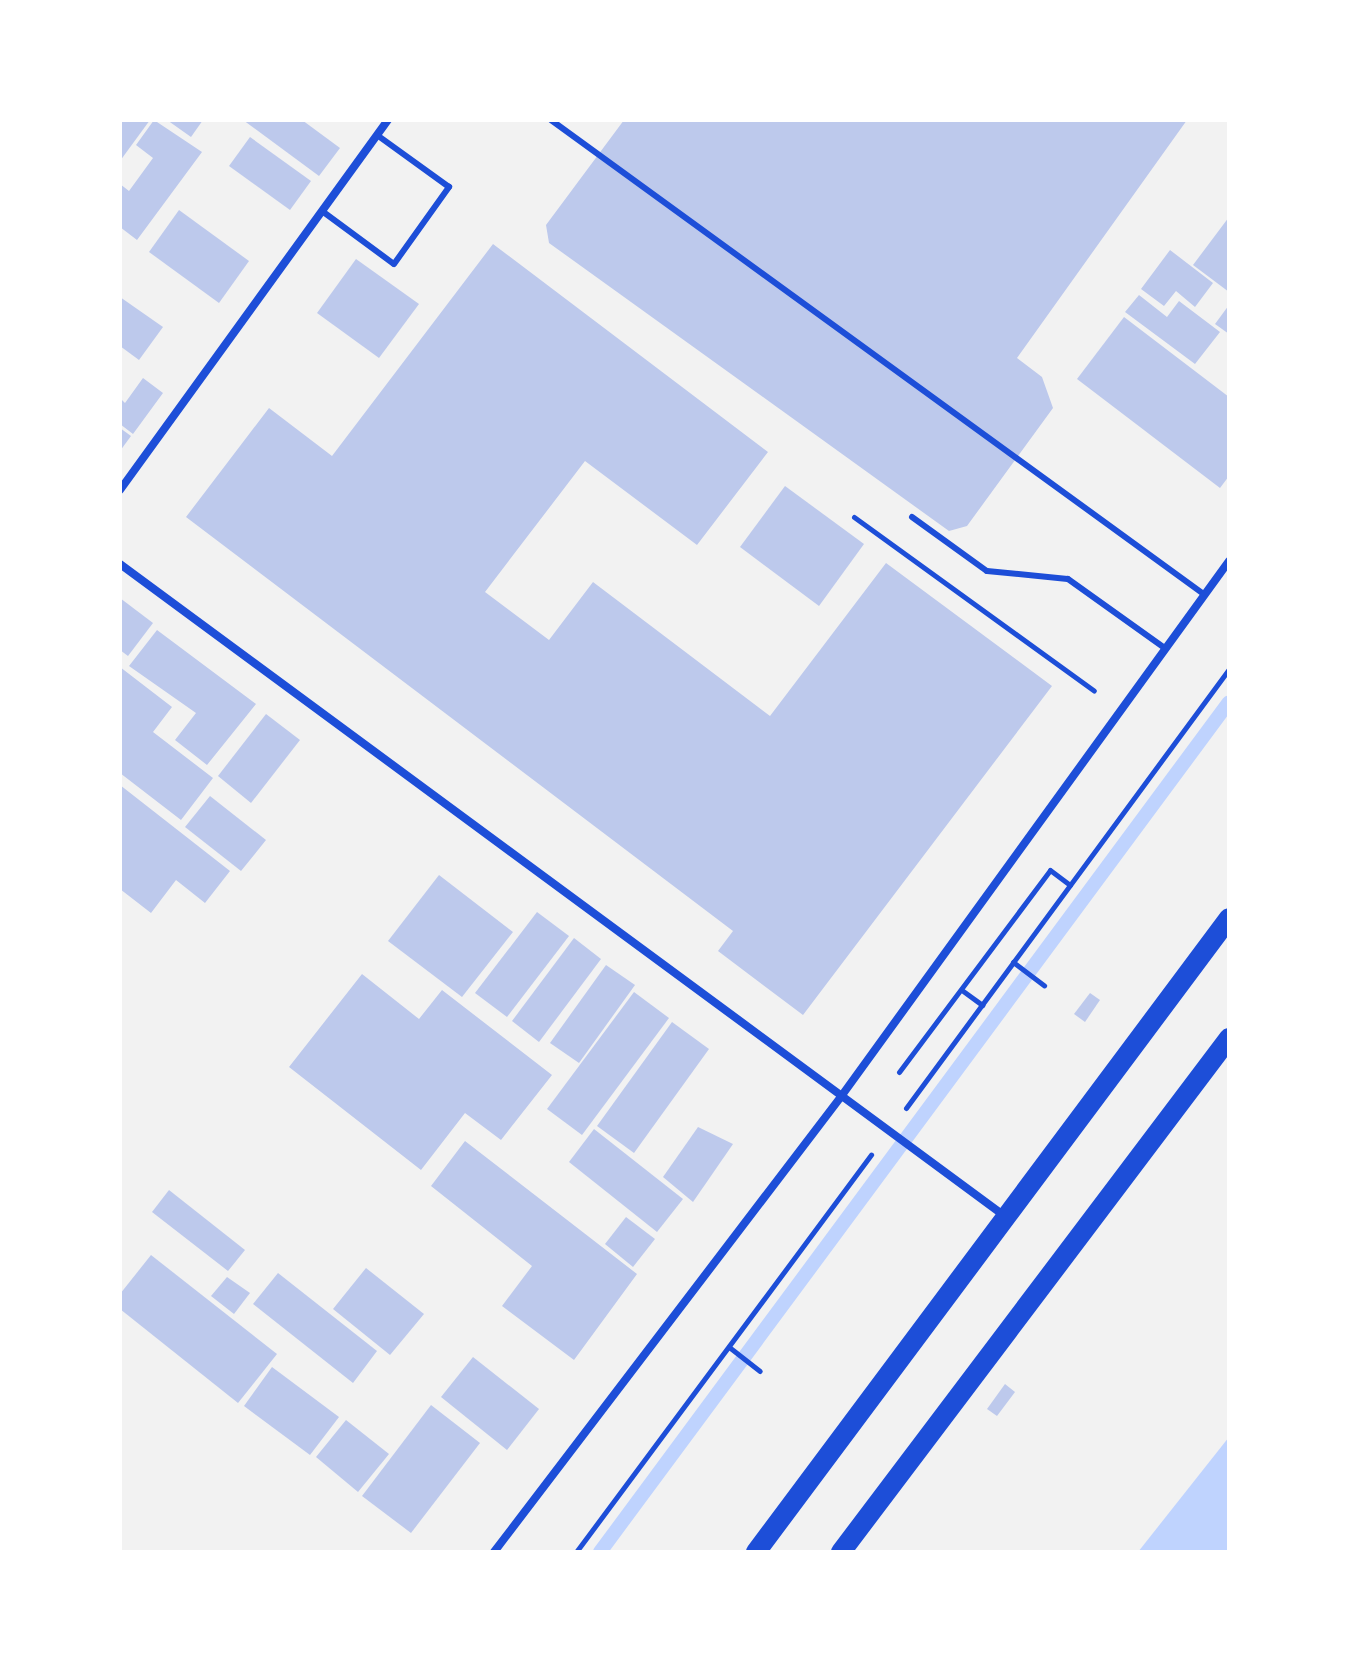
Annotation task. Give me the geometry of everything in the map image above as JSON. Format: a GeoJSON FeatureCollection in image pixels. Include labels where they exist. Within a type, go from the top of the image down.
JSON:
{"type":"FeatureCollection","features":[{"type":"Feature","properties":{"kind":"main road"},"geometry":{"type":"LineString","coordinates":[[756,1552],[1229,918]]}},
{"type":"Feature","properties":{"kind":"main road"},"geometry":{"type":"LineString","coordinates":[[841,1552],[1229,1038]]}},
{"type":"Feature","properties":{"kind":"street"},"geometry":{"type":"LineString","coordinates":[[120,490],[388,120]]}},
{"type":"Feature","properties":{"kind":"street"},"geometry":{"type":"LineString","coordinates":[[494,1552],[840,1098],[1229,561]]}},
{"type":"Feature","properties":{"kind":"street"},"geometry":{"type":"LineString","coordinates":[[120,564],[840,1098],[1007,1217]]}},
{"type":"Feature","properties":{"kind":"lane"},"geometry":{"type":"LineString","coordinates":[[551,120],[1205,595]]}},
{"type":"Feature","properties":{"kind":"lane"},"geometry":{"type":"LineString","coordinates":[[322,211],[394,264],[449,187],[377,135]]}},
{"type":"Feature","properties":{"kind":"lane"},"geometry":{"type":"LineString","coordinates":[[912,517],[987,571],[1068,579],[1166,649]]}},
{"type":"Feature","properties":{"kind":"path"},"geometry":{"type":"LineString","coordinates":[[854,517],[1094,691]]}},
{"type":"Feature","properties":{"kind":"path"},"geometry":{"type":"LineString","coordinates":[[921,1086],[1229,669]]}},
{"type":"Feature","properties":{"kind":"path"},"geometry":{"type":"LineString","coordinates":[[909,1066],[1050,870],[1070,885]]}},
{"type":"Feature","properties":{"kind":"path"},"geometry":{"type":"LineString","coordinates":[[1013,962],[1044,985]]}},
{"type":"Feature","properties":{"kind":"path"},"geometry":{"type":"LineString","coordinates":[[963,991],[982,1005]]}},
{"type":"Feature","properties":{"kind":"path"},"geometry":{"type":"LineString","coordinates":[[576,1552],[865,1163]]}},
{"type":"Feature","properties":{"kind":"path"},"geometry":{"type":"LineString","coordinates":[[729,1347],[760,1371]]}},
{"type":"Feature","properties":{"kind":"water"},"geometry":{"type":"Polygon","coordinates":[[[1229,1437],[1229,1552],[1138,1552],[1229,1437]]]}},
{"type":"Feature","properties":{"kind":"building"},"geometry":{"type":"Polygon","coordinates":[[[120,120],[150,120],[120,161],[120,120]]]}},
{"type":"Feature","properties":{"kind":"building"},"geometry":{"type":"Polygon","coordinates":[[[154,120],[202,152],[137,240],[120,227],[120,184],[129,191],[153,158],[136,145],[154,120]]]}},
{"type":"Feature","properties":{"kind":"building"},"geometry":{"type":"Polygon","coordinates":[[[167,120],[203,120],[191,137],[167,120]]]}},
{"type":"Feature","properties":{"kind":"building"},"geometry":{"type":"Polygon","coordinates":[[[243,120],[302,120],[340,148],[319,176],[243,120]]]}},
{"type":"Feature","properties":{"kind":"building"},"geometry":{"type":"Polygon","coordinates":[[[624,120],[1187,120],[1017,358],[1042,377],[1053,408],[967,526],[949,531],[549,243],[546,225],[624,120]]]}},
{"type":"Feature","properties":{"kind":"building"},"geometry":{"type":"Polygon","coordinates":[[[250,137],[311,181],[290,210],[229,166],[250,137]]]}},
{"type":"Feature","properties":{"kind":"building"},"geometry":{"type":"Polygon","coordinates":[[[179,210],[249,261],[219,303],[149,252],[179,210]]]}},
{"type":"Feature","properties":{"kind":"building"},"geometry":{"type":"Polygon","coordinates":[[[1229,217],[1229,292],[1193,265],[1229,217]]]}},
{"type":"Feature","properties":{"kind":"building"},"geometry":{"type":"Polygon","coordinates":[[[493,244],[768,452],[697,545],[585,461],[485,592],[549,640],[593,582],[770,716],[886,563],[1052,686],[803,1015],[718,951],[733,931],[186,517],[269,408],[332,456],[493,244]]]}},
{"type":"Feature","properties":{"kind":"building"},"geometry":{"type":"Polygon","coordinates":[[[1170,250],[1213,283],[1195,307],[1176,291],[1164,306],[1141,289],[1170,250]]]}},
{"type":"Feature","properties":{"kind":"building"},"geometry":{"type":"Polygon","coordinates":[[[356,259],[419,304],[379,358],[317,313],[356,259]]]}},
{"type":"Feature","properties":{"kind":"building"},"geometry":{"type":"Polygon","coordinates":[[[1139,295],[1167,317],[1179,301],[1220,332],[1195,364],[1125,312],[1139,295]]]}},
{"type":"Feature","properties":{"kind":"building"},"geometry":{"type":"Polygon","coordinates":[[[120,297],[163,327],[139,360],[120,346],[120,297]]]}},
{"type":"Feature","properties":{"kind":"building"},"geometry":{"type":"Polygon","coordinates":[[[1229,305],[1229,334],[1215,324],[1229,305]]]}},
{"type":"Feature","properties":{"kind":"building"},"geometry":{"type":"Polygon","coordinates":[[[1124,317],[1229,397],[1229,476],[1220,488],[1077,379],[1124,317]]]}},
{"type":"Feature","properties":{"kind":"building"},"geometry":{"type":"Polygon","coordinates":[[[143,378],[163,393],[133,434],[120,424],[120,398],[125,403],[143,378]]]}},
{"type":"Feature","properties":{"kind":"building"},"geometry":{"type":"Polygon","coordinates":[[[120,428],[131,436],[120,451],[120,428]]]}},
{"type":"Feature","properties":{"kind":"building"},"geometry":{"type":"Polygon","coordinates":[[[785,486],[864,544],[819,606],[740,547],[785,486]]]}},
{"type":"Feature","properties":{"kind":"building"},"geometry":{"type":"Polygon","coordinates":[[[120,598],[153,623],[128,656],[120,650],[120,598]]]}},
{"type":"Feature","properties":{"kind":"building"},"geometry":{"type":"Polygon","coordinates":[[[157,630],[256,704],[207,765],[175,740],[196,713],[129,666],[157,630]]]}},
{"type":"Feature","properties":{"kind":"building"},"geometry":{"type":"Polygon","coordinates":[[[120,667],[172,707],[153,732],[213,778],[181,820],[120,773],[120,667]]]}},
{"type":"Feature","properties":{"kind":"building"},"geometry":{"type":"Polygon","coordinates":[[[266,714],[300,740],[251,803],[218,776],[266,714]]]}},
{"type":"Feature","properties":{"kind":"building"},"geometry":{"type":"Polygon","coordinates":[[[120,785],[230,871],[205,903],[176,880],[151,913],[120,889],[120,785]]]}},
{"type":"Feature","properties":{"kind":"building"},"geometry":{"type":"Polygon","coordinates":[[[210,796],[266,840],[241,871],[185,827],[210,796]]]}},
{"type":"Feature","properties":{"kind":"building"},"geometry":{"type":"Polygon","coordinates":[[[439,875],[513,932],[462,997],[388,941],[439,875]]]}},
{"type":"Feature","properties":{"kind":"building"},"geometry":{"type":"Polygon","coordinates":[[[537,912],[569,936],[507,1017],[475,993],[537,912]]]}},
{"type":"Feature","properties":{"kind":"building"},"geometry":{"type":"Polygon","coordinates":[[[574,938],[601,959],[539,1042],[512,1021],[574,938]]]}},
{"type":"Feature","properties":{"kind":"building"},"geometry":{"type":"Polygon","coordinates":[[[606,965],[635,985],[579,1063],[550,1043],[606,965]]]}},
{"type":"Feature","properties":{"kind":"building"},"geometry":{"type":"Polygon","coordinates":[[[362,974],[419,1019],[442,990],[552,1075],[501,1140],[465,1113],[421,1170],[289,1067],[362,974]]]}},
{"type":"Feature","properties":{"kind":"building"},"geometry":{"type":"Polygon","coordinates":[[[634,992],[669,1018],[582,1135],[547,1109],[634,992]]]}},
{"type":"Feature","properties":{"kind":"building"},"geometry":{"type":"Polygon","coordinates":[[[1090,993],[1100,1000],[1085,1022],[1074,1014],[1090,993]]]}},
{"type":"Feature","properties":{"kind":"building"},"geometry":{"type":"Polygon","coordinates":[[[672,1022],[709,1049],[634,1153],[597,1126],[672,1022]]]}},
{"type":"Feature","properties":{"kind":"building"},"geometry":{"type":"Polygon","coordinates":[[[698,1127],[733,1144],[693,1202],[663,1177],[698,1127]]]}},
{"type":"Feature","properties":{"kind":"building"},"geometry":{"type":"Polygon","coordinates":[[[594,1129],[683,1199],[657,1232],[569,1162],[594,1129]]]}},
{"type":"Feature","properties":{"kind":"building"},"geometry":{"type":"Polygon","coordinates":[[[465,1141],[637,1274],[574,1360],[502,1306],[532,1266],[431,1186],[465,1141]]]}},
{"type":"Feature","properties":{"kind":"building"},"geometry":{"type":"Polygon","coordinates":[[[169,1190],[245,1250],[228,1271],[152,1212],[169,1190]]]}},
{"type":"Feature","properties":{"kind":"building"},"geometry":{"type":"Polygon","coordinates":[[[626,1217],[655,1239],[633,1267],[605,1244],[626,1217]]]}},
{"type":"Feature","properties":{"kind":"building"},"geometry":{"type":"Polygon","coordinates":[[[151,1255],[277,1354],[238,1403],[120,1309],[120,1294],[151,1255]]]}},
{"type":"Feature","properties":{"kind":"building"},"geometry":{"type":"Polygon","coordinates":[[[366,1268],[424,1314],[390,1355],[333,1309],[366,1268]]]}},
{"type":"Feature","properties":{"kind":"building"},"geometry":{"type":"Polygon","coordinates":[[[278,1273],[377,1351],[353,1383],[253,1304],[278,1273]]]}},
{"type":"Feature","properties":{"kind":"building"},"geometry":{"type":"Polygon","coordinates":[[[227,1277],[250,1293],[234,1314],[211,1296],[227,1277]]]}},
{"type":"Feature","properties":{"kind":"building"},"geometry":{"type":"Polygon","coordinates":[[[473,1357],[539,1409],[507,1450],[441,1397],[473,1357]]]}},
{"type":"Feature","properties":{"kind":"building"},"geometry":{"type":"Polygon","coordinates":[[[272,1367],[339,1417],[310,1455],[244,1406],[272,1367]]]}},
{"type":"Feature","properties":{"kind":"building"},"geometry":{"type":"Polygon","coordinates":[[[1005,1384],[1015,1392],[997,1416],[987,1409],[1005,1384]]]}},
{"type":"Feature","properties":{"kind":"building"},"geometry":{"type":"Polygon","coordinates":[[[431,1405],[480,1443],[411,1533],[362,1496],[431,1405]]]}},
{"type":"Feature","properties":{"kind":"building"},"geometry":{"type":"Polygon","coordinates":[[[346,1420],[389,1454],[358,1492],[316,1457],[346,1420]]]}},
{"type":"Feature","properties":{"kind":"waterway"},"geometry":{"type":"LineString","coordinates":[[600,1552],[1229,702]]}}]}
